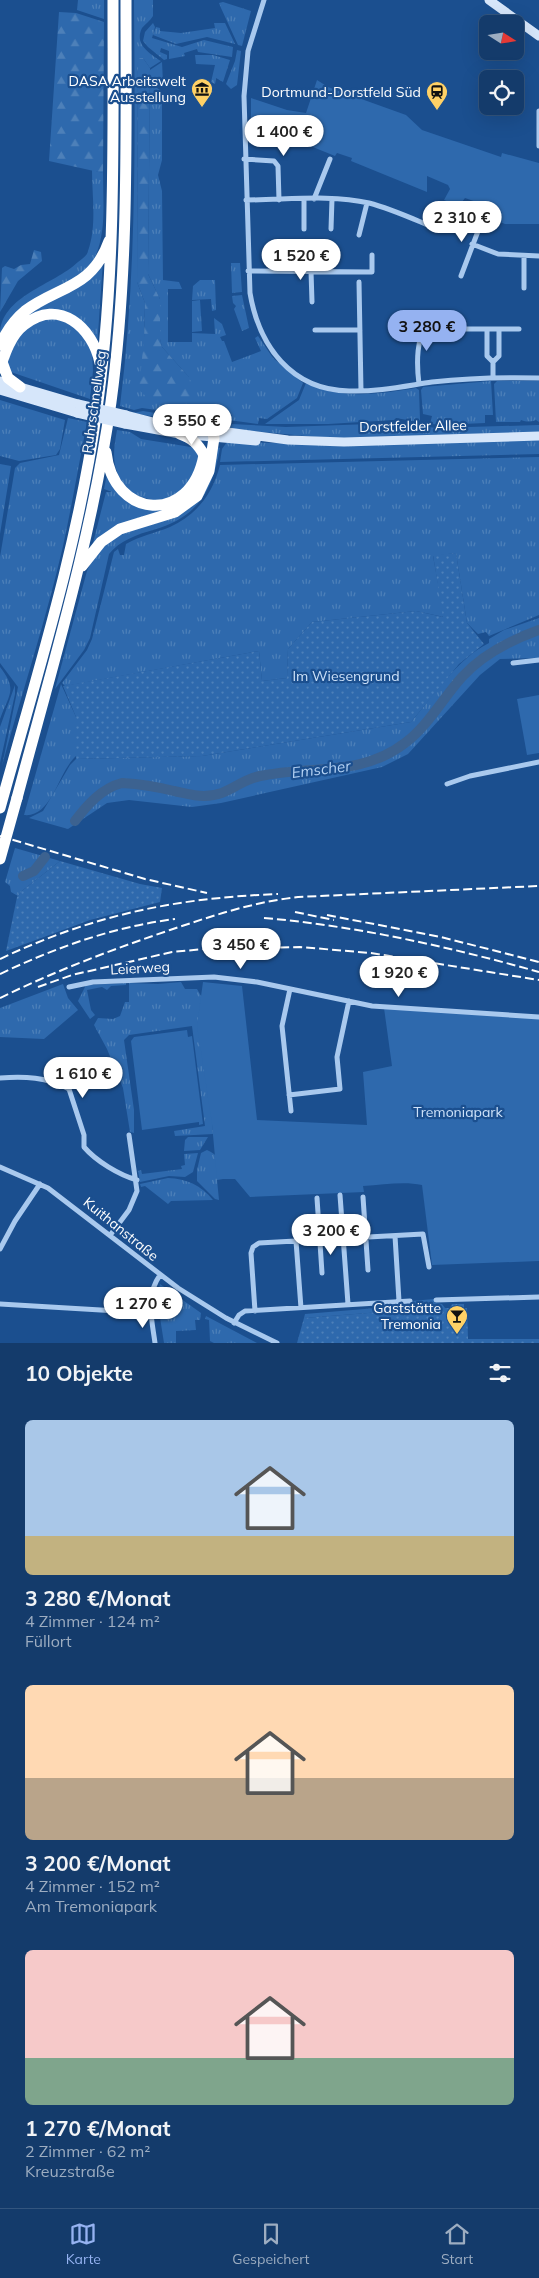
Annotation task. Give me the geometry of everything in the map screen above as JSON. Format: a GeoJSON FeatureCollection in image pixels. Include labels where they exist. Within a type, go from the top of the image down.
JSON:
{"type":"FeatureCollection","features":[{"type":"Feature","properties":{"kind":"highway","name":"Ruhrschnellweg"},"geometry":{"type":"LineString","coordinates":[[0,808],[74,534],[92,442],[101,378],[112,224],[113,0]]}},
{"type":"Feature","properties":{"kind":"highway","name":"Ruhrschnellweg"},"geometry":{"type":"LineString","coordinates":[[0,859],[75,581],[94,500],[106,434],[118,343],[124,259],[126,0]]}},
{"type":"Feature","properties":{"kind":"highway"},"geometry":{"type":"LineString","coordinates":[[0,345],[10,328],[25,312],[74,286],[89,273],[107,247],[112,224]]}},
{"type":"Feature","properties":{"kind":"highway"},"geometry":{"type":"LineString","coordinates":[[20,387],[8,378],[1,365],[12,339],[23,325],[38,317],[57,315],[78,323],[88,334],[99,358],[101,378]]}},
{"type":"Feature","properties":{"kind":"highway"},"geometry":{"type":"LineString","coordinates":[[106,434],[107,457],[112,475],[126,495],[144,504],[166,504],[186,494],[196,482],[211,435]]}},
{"type":"Feature","properties":{"kind":"highway"},"geometry":{"type":"LineString","coordinates":[[180,434],[194,441],[204,455]]}},
{"type":"Feature","properties":{"kind":"highway"},"geometry":{"type":"LineString","coordinates":[[75,581],[87,557],[108,537],[131,525],[175,512],[197,496],[208,471],[211,435]]}},
{"type":"Feature","properties":{"kind":"main road"},"geometry":{"type":"LineString","coordinates":[[489,0],[539,36]]}},
{"type":"Feature","properties":{"kind":"main road","name":"Dorstfelder Allee"},"geometry":{"type":"LineString","coordinates":[[0,381],[78,408]]}},
{"type":"Feature","properties":{"kind":"main road","name":"Dorstfelder Allee"},"geometry":{"type":"LineString","coordinates":[[0,390],[180,434],[288,440],[362,441],[539,436]]}},
{"type":"Feature","properties":{"kind":"main road","name":"Dorstfelder Allee"},"geometry":{"type":"LineString","coordinates":[[125,420],[153,422],[211,435]]}},
{"type":"Feature","properties":{"kind":"street"},"geometry":{"type":"LineString","coordinates":[[264,0],[254,30],[246,66],[244,159],[250,294],[256,322],[269,348],[298,375],[334,390],[361,391],[493,377],[539,378]]}},
{"type":"Feature","properties":{"kind":"street"},"geometry":{"type":"LineString","coordinates":[[539,111],[539,146]]}},
{"type":"Feature","properties":{"kind":"street"},"geometry":{"type":"LineString","coordinates":[[244,159],[274,161],[278,166],[279,200]]}},
{"type":"Feature","properties":{"kind":"street"},"geometry":{"type":"LineString","coordinates":[[314,199],[330,159]]}},
{"type":"Feature","properties":{"kind":"street"},"geometry":{"type":"LineString","coordinates":[[304,199],[304,229]]}},
{"type":"Feature","properties":{"kind":"street"},"geometry":{"type":"LineString","coordinates":[[246,200],[332,199],[367,202],[385,207],[435,228]]}},
{"type":"Feature","properties":{"kind":"street"},"geometry":{"type":"LineString","coordinates":[[331,228],[332,199]]}},
{"type":"Feature","properties":{"kind":"street"},"geometry":{"type":"LineString","coordinates":[[359,235],[367,202]]}},
{"type":"Feature","properties":{"kind":"street"},"geometry":{"type":"LineString","coordinates":[[461,276],[483,218]]}},
{"type":"Feature","properties":{"kind":"street"},"geometry":{"type":"LineString","coordinates":[[472,244],[498,254],[539,256]]}},
{"type":"Feature","properties":{"kind":"street"},"geometry":{"type":"LineString","coordinates":[[248,271],[372,272],[372,255]]}},
{"type":"Feature","properties":{"kind":"street"},"geometry":{"type":"LineString","coordinates":[[524,256],[524,288]]}},
{"type":"Feature","properties":{"kind":"street"},"geometry":{"type":"LineString","coordinates":[[311,272],[312,302]]}},
{"type":"Feature","properties":{"kind":"street"},"geometry":{"type":"LineString","coordinates":[[359,282],[361,391]]}},
{"type":"Feature","properties":{"kind":"street"},"geometry":{"type":"LineString","coordinates":[[419,384],[417,354],[427,319]]}},
{"type":"Feature","properties":{"kind":"street"},"geometry":{"type":"LineString","coordinates":[[461,329],[519,329]]}},
{"type":"Feature","properties":{"kind":"street"},"geometry":{"type":"LineString","coordinates":[[487,329],[487,356],[493,362]]}},
{"type":"Feature","properties":{"kind":"street"},"geometry":{"type":"LineString","coordinates":[[493,377],[493,362],[499,356],[499,329]]}},
{"type":"Feature","properties":{"kind":"street"},"geometry":{"type":"LineString","coordinates":[[315,330],[360,330]]}},
{"type":"Feature","properties":{"kind":"street"},"geometry":{"type":"LineString","coordinates":[[513,664],[539,660]]}},
{"type":"Feature","properties":{"kind":"street"},"geometry":{"type":"LineString","coordinates":[[447,784],[470,776],[539,762]]}},
{"type":"Feature","properties":{"kind":"street","name":"Leierweg"},"geometry":{"type":"LineString","coordinates":[[69,987],[93,982],[205,976],[257,982],[372,1006],[539,1017]]}},
{"type":"Feature","properties":{"kind":"street"},"geometry":{"type":"LineString","coordinates":[[290,989],[282,1026],[290,1111]]}},
{"type":"Feature","properties":{"kind":"street"},"geometry":{"type":"LineString","coordinates":[[289,1095],[340,1089],[338,1056],[349,1001]]}},
{"type":"Feature","properties":{"kind":"street"},"geometry":{"type":"LineString","coordinates":[[0,1078],[26,1076],[69,1089],[84,1136],[84,1147],[90,1154],[128,1178],[136,1180]]}},
{"type":"Feature","properties":{"kind":"street"},"geometry":{"type":"LineString","coordinates":[[111,1234],[134,1200],[137,1191],[129,1135]]}},
{"type":"Feature","properties":{"kind":"street","name":"Kuithanstraße"},"geometry":{"type":"LineString","coordinates":[[0,1167],[40,1184],[62,1197],[111,1234],[160,1275],[234,1323],[277,1343]]}},
{"type":"Feature","properties":{"kind":"street"},"geometry":{"type":"LineString","coordinates":[[0,1249],[15,1221],[40,1184]]}},
{"type":"Feature","properties":{"kind":"street"},"geometry":{"type":"LineString","coordinates":[[340,1195],[348,1304]]}},
{"type":"Feature","properties":{"kind":"street"},"geometry":{"type":"LineString","coordinates":[[363,1197],[368,1270]]}},
{"type":"Feature","properties":{"kind":"street"},"geometry":{"type":"LineString","coordinates":[[317,1198],[322,1273]]}},
{"type":"Feature","properties":{"kind":"street"},"geometry":{"type":"LineString","coordinates":[[255,1310],[251,1253],[253,1247],[259,1243],[423,1234],[429,1266]]}},
{"type":"Feature","properties":{"kind":"street"},"geometry":{"type":"LineString","coordinates":[[395,1236],[399,1301]]}},
{"type":"Feature","properties":{"kind":"street"},"geometry":{"type":"LineString","coordinates":[[296,1241],[300,1308]]}},
{"type":"Feature","properties":{"kind":"street"},"geometry":{"type":"LineString","coordinates":[[155,1343],[151,1313],[153,1289],[160,1275]]}},
{"type":"Feature","properties":{"kind":"street"},"geometry":{"type":"LineString","coordinates":[[436,1300],[539,1297]]}},
{"type":"Feature","properties":{"kind":"street"},"geometry":{"type":"LineString","coordinates":[[234,1323],[239,1315],[246,1311],[410,1300]]}},
{"type":"Feature","properties":{"kind":"street"},"geometry":{"type":"LineString","coordinates":[[0,1304],[151,1313]]}},
{"type":"Feature","properties":{"kind":"green space"},"geometry":{"type":"Polygon","coordinates":[[[78,0],[104,0],[104,19],[77,10],[78,0]]]}},
{"type":"Feature","properties":{"kind":"green space"},"geometry":{"type":"Polygon","coordinates":[[[134,0],[153,0],[153,16],[142,28],[140,39],[144,48],[161,61],[150,68],[143,58],[138,58],[137,282],[145,303],[144,338],[189,377],[162,347],[160,339],[160,299],[148,274],[150,70],[162,62],[163,83],[158,84],[157,88],[162,91],[162,160],[158,175],[162,191],[163,280],[179,282],[182,289],[168,289],[168,342],[192,342],[192,333],[215,334],[214,318],[222,324],[226,335],[220,337],[224,341],[232,362],[261,351],[255,338],[258,336],[273,358],[303,383],[297,398],[267,419],[259,418],[258,424],[142,408],[134,410],[120,406],[130,305],[134,203],[134,0]]]}},
{"type":"Feature","properties":{"kind":"green space"},"geometry":{"type":"Polygon","coordinates":[[[223,2],[251,11],[242,46],[238,45],[221,8],[219,3],[223,2]]]}},
{"type":"Feature","properties":{"kind":"green space"},"geometry":{"type":"Polygon","coordinates":[[[59,12],[76,13],[104,22],[103,173],[49,161],[59,12]]]}},
{"type":"Feature","properties":{"kind":"green space"},"geometry":{"type":"Polygon","coordinates":[[[153,23],[155,27],[152,38],[182,47],[204,40],[233,47],[232,57],[198,52],[197,49],[184,53],[185,56],[169,59],[169,51],[161,48],[160,52],[167,55],[167,59],[164,60],[143,41],[145,32],[153,23]]]}},
{"type":"Feature","properties":{"kind":"green space"},"geometry":{"type":"Polygon","coordinates":[[[214,23],[225,23],[235,44],[207,37],[176,44],[153,35],[156,27],[160,28],[160,31],[181,33],[215,28],[214,23]]]}},
{"type":"Feature","properties":{"kind":"green space"},"geometry":{"type":"Polygon","coordinates":[[[237,50],[241,51],[237,85],[231,89],[226,84],[237,50]]]}},
{"type":"Feature","properties":{"kind":"green space"},"geometry":{"type":"Polygon","coordinates":[[[195,55],[213,55],[230,60],[223,82],[216,78],[215,84],[211,82],[215,65],[196,64],[195,55]]]}},
{"type":"Feature","properties":{"kind":"green space"},"geometry":{"type":"Polygon","coordinates":[[[138,58],[143,58],[150,68],[148,274],[160,299],[160,339],[162,347],[189,377],[194,402],[149,399],[139,390],[145,303],[137,282],[138,58]]]}},
{"type":"Feature","properties":{"kind":"green space"},"geometry":{"type":"Polygon","coordinates":[[[317,80],[328,87],[406,115],[422,130],[501,157],[502,153],[539,163],[539,224],[505,224],[480,214],[482,204],[465,198],[459,206],[444,200],[450,189],[448,185],[427,176],[427,192],[351,161],[352,158],[337,153],[335,156],[251,122],[251,98],[287,110],[306,113],[317,80]]]}},
{"type":"Feature","properties":{"kind":"green space"},"geometry":{"type":"Polygon","coordinates":[[[92,170],[103,173],[103,224],[94,260],[87,271],[0,335],[2,322],[9,310],[18,301],[68,270],[87,254],[91,241],[93,221],[92,170]]]}},
{"type":"Feature","properties":{"kind":"green space"},"geometry":{"type":"Polygon","coordinates":[[[34,250],[41,252],[42,261],[18,281],[0,312],[2,268],[5,266],[14,269],[21,265],[30,264],[34,250]]]}},
{"type":"Feature","properties":{"kind":"green space"},"geometry":{"type":"Polygon","coordinates":[[[103,261],[97,348],[75,318],[23,322],[28,314],[103,261]]]}},
{"type":"Feature","properties":{"kind":"green space"},"geometry":{"type":"Polygon","coordinates":[[[231,263],[240,263],[242,292],[232,293],[231,263]]]}},
{"type":"Feature","properties":{"kind":"green space"},"geometry":{"type":"Polygon","coordinates":[[[200,280],[215,280],[216,310],[212,311],[211,299],[192,300],[193,286],[200,280]]]}},
{"type":"Feature","properties":{"kind":"green space"},"geometry":{"type":"Polygon","coordinates":[[[242,295],[249,328],[242,331],[234,309],[236,306],[233,303],[232,296],[242,295]]]}},
{"type":"Feature","properties":{"kind":"green space"},"geometry":{"type":"Polygon","coordinates":[[[200,300],[202,331],[192,332],[192,301],[200,300]]]}},
{"type":"Feature","properties":{"kind":"green space"},"geometry":{"type":"Polygon","coordinates":[[[46,317],[76,325],[92,351],[93,371],[90,399],[8,371],[8,360],[13,343],[22,333],[46,317]]]}},
{"type":"Feature","properties":{"kind":"green space"},"geometry":{"type":"Polygon","coordinates":[[[491,381],[493,415],[485,415],[485,423],[462,424],[461,422],[458,424],[446,422],[446,425],[430,424],[432,416],[423,414],[421,390],[423,387],[491,381]]]}},
{"type":"Feature","properties":{"kind":"green space"},"geometry":{"type":"Polygon","coordinates":[[[497,381],[539,381],[539,422],[536,420],[529,422],[521,420],[520,422],[496,422],[494,384],[497,381]]]}},
{"type":"Feature","properties":{"kind":"green space"},"geometry":{"type":"Polygon","coordinates":[[[306,383],[333,392],[346,394],[374,394],[416,388],[419,390],[420,420],[418,422],[411,421],[411,418],[407,420],[396,418],[394,420],[328,424],[265,424],[299,400],[306,383]]]}},
{"type":"Feature","properties":{"kind":"green space"},"geometry":{"type":"Polygon","coordinates":[[[0,400],[65,420],[60,449],[56,455],[19,461],[0,456],[0,400]]]}},
{"type":"Feature","properties":{"kind":"green space"},"geometry":{"type":"Polygon","coordinates":[[[143,411],[223,424],[223,429],[133,413],[143,411]]]}},
{"type":"Feature","properties":{"kind":"green space"},"geometry":{"type":"Polygon","coordinates":[[[68,418],[87,422],[63,546],[2,766],[18,687],[0,663],[0,557],[15,468],[20,463],[59,455],[68,418]]]}},
{"type":"Feature","properties":{"kind":"green space"},"geometry":{"type":"Polygon","coordinates":[[[399,423],[436,428],[539,425],[539,433],[338,439],[228,429],[229,424],[286,427],[399,423]]]}},
{"type":"Feature","properties":{"kind":"green space"},"geometry":{"type":"Polygon","coordinates":[[[117,430],[130,432],[141,439],[197,448],[200,454],[191,485],[162,503],[128,493],[116,469],[114,448],[117,430]]]}},
{"type":"Feature","properties":{"kind":"green space"},"geometry":{"type":"Polygon","coordinates":[[[539,439],[539,454],[220,462],[222,449],[227,442],[373,445],[539,439]]]}},
{"type":"Feature","properties":{"kind":"green space"},"geometry":{"type":"Polygon","coordinates":[[[216,447],[220,448],[212,478],[207,490],[192,510],[168,525],[129,539],[118,545],[109,554],[90,638],[84,650],[55,689],[87,571],[92,560],[111,538],[186,509],[216,447]]]}},
{"type":"Feature","properties":{"kind":"green space"},"geometry":{"type":"Polygon","coordinates":[[[539,457],[539,615],[489,636],[486,632],[478,634],[467,623],[456,553],[433,556],[444,617],[416,611],[312,622],[288,649],[287,678],[262,681],[259,651],[65,686],[62,683],[87,650],[92,639],[114,552],[118,549],[120,555],[124,555],[126,544],[170,527],[188,516],[208,494],[220,465],[539,457]]]}},
{"type":"Feature","properties":{"kind":"green space"},"geometry":{"type":"Polygon","coordinates":[[[0,464],[11,466],[0,534],[0,464]]]}},
{"type":"Feature","properties":{"kind":"green space"},"geometry":{"type":"Polygon","coordinates":[[[107,474],[157,509],[204,474],[190,498],[93,543],[106,492],[112,492],[104,489],[107,474]]]}},
{"type":"Feature","properties":{"kind":"green space","name":"Im Wiesengrund"},"geometry":{"type":"Polygon","coordinates":[[[456,553],[467,623],[484,644],[459,664],[411,722],[202,756],[76,759],[76,717],[63,686],[259,651],[262,681],[287,678],[288,649],[312,622],[416,611],[443,617],[433,555],[456,553]]]}},
{"type":"Feature","properties":{"kind":"green space"},"geometry":{"type":"Polygon","coordinates":[[[539,618],[539,658],[500,659],[480,675],[408,754],[382,767],[221,803],[192,807],[129,800],[107,803],[68,829],[29,818],[43,811],[70,765],[76,759],[202,756],[411,722],[457,668],[477,650],[489,643],[489,639],[504,630],[539,618]]]}},
{"type":"Feature","properties":{"kind":"green space"},"geometry":{"type":"Polygon","coordinates":[[[0,667],[9,681],[10,692],[0,719],[0,667]]]}},
{"type":"Feature","properties":{"kind":"green space"},"geometry":{"type":"Polygon","coordinates":[[[61,684],[76,717],[76,756],[64,772],[48,802],[34,814],[24,815],[61,684]]]}},
{"type":"Feature","properties":{"kind":"green space"},"geometry":{"type":"Polygon","coordinates":[[[15,685],[15,694],[0,763],[0,727],[15,685]]]}},
{"type":"Feature","properties":{"kind":"green space"},"geometry":{"type":"Polygon","coordinates":[[[539,695],[539,753],[527,755],[517,699],[539,695]]]}},
{"type":"Feature","properties":{"kind":"green space"},"geometry":{"type":"Polygon","coordinates":[[[15,848],[60,861],[18,896],[11,892],[10,886],[5,882],[15,848]]]}},
{"type":"Feature","properties":{"kind":"green space"},"geometry":{"type":"Polygon","coordinates":[[[60,861],[140,884],[162,888],[160,902],[90,920],[6,951],[17,897],[23,890],[60,861]]]}},
{"type":"Feature","properties":{"kind":"green space"},"geometry":{"type":"Polygon","coordinates":[[[181,982],[185,989],[197,989],[205,1003],[213,1134],[175,1136],[174,1131],[205,1126],[192,1026],[129,1035],[124,1040],[134,1110],[134,1133],[130,1132],[123,1088],[107,1049],[94,1025],[98,1018],[113,1019],[120,1016],[125,1002],[129,1002],[129,983],[158,984],[181,982]]]}},
{"type":"Feature","properties":{"kind":"green space","name":"Tremoniapark"},"geometry":{"type":"Polygon","coordinates":[[[203,982],[242,986],[257,1120],[367,1125],[363,1072],[392,1066],[384,1008],[539,1018],[539,1261],[432,1265],[422,1185],[408,1183],[363,1186],[364,1192],[250,1197],[235,1179],[217,1179],[212,1124],[197,1025],[203,982]]]}},
{"type":"Feature","properties":{"kind":"green space"},"geometry":{"type":"Polygon","coordinates":[[[126,983],[126,985],[111,986],[107,990],[102,987],[87,990],[91,1010],[95,1015],[90,1019],[78,1001],[86,985],[126,983]]]}},
{"type":"Feature","properties":{"kind":"green space"},"geometry":{"type":"Polygon","coordinates":[[[63,984],[68,998],[78,1010],[44,1039],[0,1037],[0,1008],[63,984]]]}},
{"type":"Feature","properties":{"kind":"green space"},"geometry":{"type":"Polygon","coordinates":[[[187,1030],[188,1037],[192,1036],[203,1124],[199,1125],[199,1122],[142,1130],[131,1041],[134,1037],[187,1030]]]}},
{"type":"Feature","properties":{"kind":"green space"},"geometry":{"type":"Polygon","coordinates":[[[188,1137],[208,1137],[200,1150],[184,1151],[185,1140],[188,1137]]]}},
{"type":"Feature","properties":{"kind":"green space"},"geometry":{"type":"Polygon","coordinates":[[[207,1150],[218,1158],[223,1169],[223,1179],[217,1180],[219,1200],[215,1199],[197,1181],[197,1170],[201,1153],[207,1150]]]}},
{"type":"Feature","properties":{"kind":"green space"},"geometry":{"type":"Polygon","coordinates":[[[198,1153],[193,1172],[185,1177],[169,1176],[140,1182],[138,1171],[141,1170],[142,1174],[182,1169],[181,1166],[185,1165],[184,1154],[198,1153]]]}},
{"type":"Feature","properties":{"kind":"green space"},"geometry":{"type":"Polygon","coordinates":[[[168,1178],[193,1184],[204,1190],[213,1200],[171,1201],[168,1204],[145,1186],[141,1187],[140,1184],[168,1178]]]}},
{"type":"Feature","properties":{"kind":"green space"},"geometry":{"type":"Polygon","coordinates":[[[160,1284],[201,1313],[200,1320],[195,1320],[196,1330],[176,1331],[176,1343],[164,1343],[159,1311],[155,1307],[160,1284]]]}},
{"type":"Feature","properties":{"kind":"green space"},"geometry":{"type":"Polygon","coordinates":[[[434,1299],[435,1303],[442,1304],[445,1308],[450,1308],[452,1304],[464,1304],[464,1308],[434,1309],[432,1308],[304,1318],[305,1314],[412,1305],[412,1301],[434,1299]]]}},
{"type":"Feature","properties":{"kind":"green space"},"geometry":{"type":"Polygon","coordinates":[[[432,1308],[467,1308],[468,1339],[539,1339],[539,1343],[297,1343],[304,1318],[432,1308]]]}},
{"type":"Feature","properties":{"kind":"green space"},"geometry":{"type":"Polygon","coordinates":[[[206,1316],[257,1343],[214,1343],[210,1341],[209,1320],[205,1319],[206,1316]]]}},
{"type":"Feature","properties":{"kind":"waterway","name":"Emscher"},"geometry":{"type":"LineString","coordinates":[[75,821],[90,803],[102,793],[122,783],[204,796],[220,794],[245,781],[260,776],[335,768],[371,761],[388,754],[413,736],[470,669],[508,643],[539,630]]}},
{"type":"Feature","properties":{"kind":"waterway","name":"Emscher"},"geometry":{"type":"LineString","coordinates":[[23,876],[34,871],[45,857]]}},
{"type":"Feature","properties":{"kind":"railway"},"geometry":{"type":"LineString","coordinates":[[0,836],[145,879],[207,893]]}},
{"type":"Feature","properties":{"kind":"railway"},"geometry":{"type":"LineString","coordinates":[[0,998],[62,970],[126,945],[217,915],[265,902],[298,897],[539,886]]}},
{"type":"Feature","properties":{"kind":"railway"},"geometry":{"type":"LineString","coordinates":[[0,959],[68,931],[135,911],[204,900],[278,894]]}},
{"type":"Feature","properties":{"kind":"railway"},"geometry":{"type":"LineString","coordinates":[[295,912],[334,920]]}},
{"type":"Feature","properties":{"kind":"railway"},"geometry":{"type":"LineString","coordinates":[[327,915],[441,937],[539,962]]}},
{"type":"Feature","properties":{"kind":"railway"},"geometry":{"type":"LineString","coordinates":[[264,918],[368,932],[472,954],[539,972]]}},
{"type":"Feature","properties":{"kind":"railway"},"geometry":{"type":"LineString","coordinates":[[0,974],[86,939],[130,927],[175,919]]}},
{"type":"Feature","properties":{"kind":"railway"},"geometry":{"type":"LineString","coordinates":[[38,987],[72,975],[172,952],[204,949],[300,947],[371,953],[539,980]]}},
{"type":"Feature","properties":{"kind":"place","name":"DASA Arbeitswelt Ausstellung"},"geometry":{"type":"Point","coordinates":[202,108]}},
{"type":"Feature","properties":{"kind":"place","name":"Dortmund-Dorstfeld Süd"},"geometry":{"type":"Point","coordinates":[437,111]}},
{"type":"Feature","properties":{"kind":"place","name":"Gaststätte Tremonia"},"geometry":{"type":"Point","coordinates":[457,1335]}}]}
